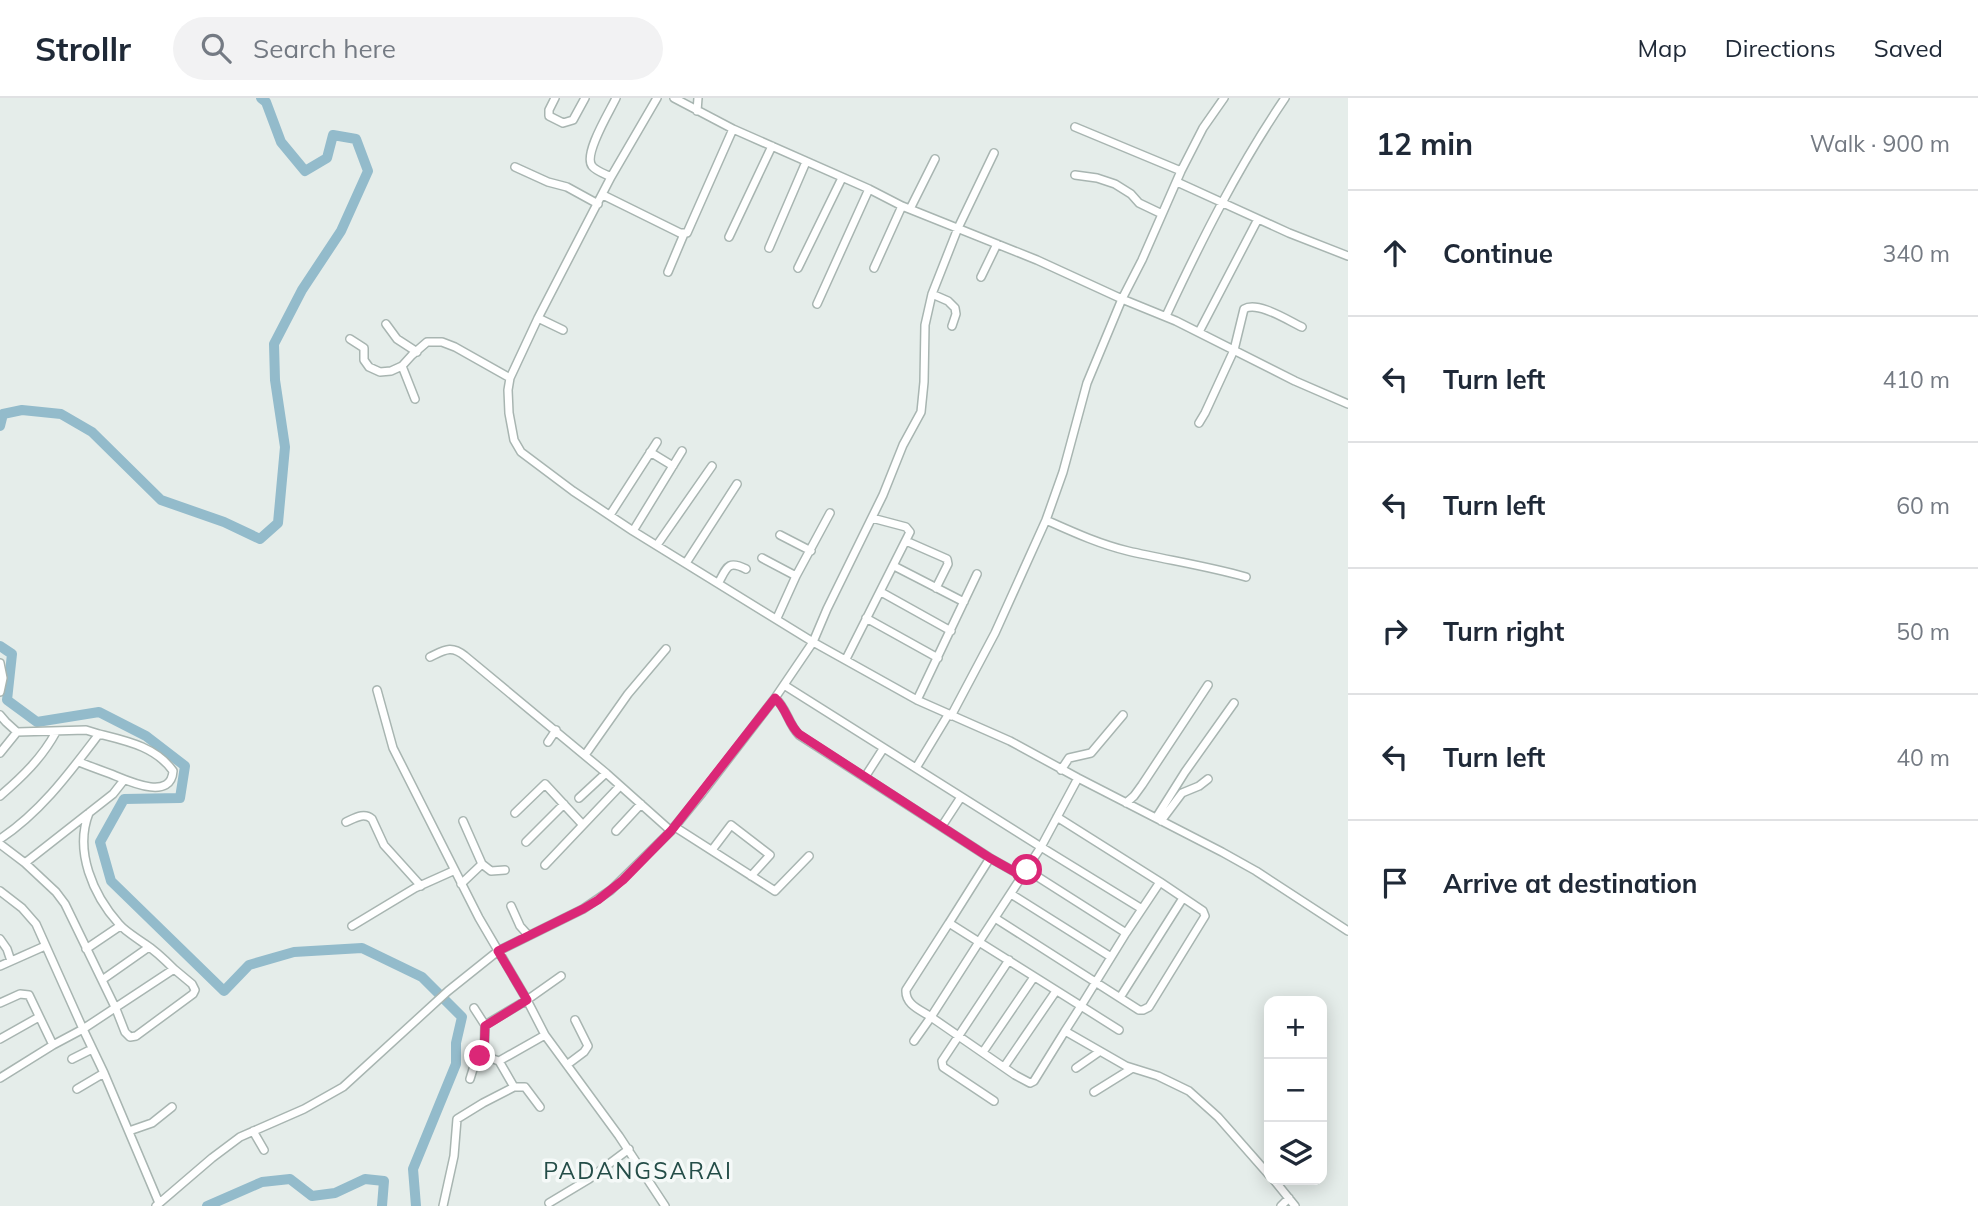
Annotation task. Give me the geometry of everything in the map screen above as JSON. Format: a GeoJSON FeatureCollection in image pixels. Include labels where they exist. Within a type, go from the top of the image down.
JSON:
{"type":"FeatureCollection","features":[{"type":"Feature","properties":{"kind":"street"},"geometry":{"type":"LineString","coordinates":[[555,98],[549,116],[563,123],[573,120],[585,98]]}},
{"type":"Feature","properties":{"kind":"street"},"geometry":{"type":"LineString","coordinates":[[611,177],[593,168],[589,161],[593,144],[616,98]]}},
{"type":"Feature","properties":{"kind":"street"},"geometry":{"type":"LineString","coordinates":[[657,98],[611,177],[538,318],[510,379],[509,413],[514,440],[521,452],[633,531],[814,642],[917,700],[1010,741],[1256,871],[1348,931]]}},
{"type":"Feature","properties":{"kind":"street"},"geometry":{"type":"LineString","coordinates":[[674,98],[733,130],[906,207],[1166,316],[1348,404]]}},
{"type":"Feature","properties":{"kind":"street"},"geometry":{"type":"LineString","coordinates":[[697,111],[698,98]]}},
{"type":"Feature","properties":{"kind":"street"},"geometry":{"type":"LineString","coordinates":[[916,768],[995,633],[1046,520],[1063,472],[1087,383],[1122,299],[1181,171],[1203,128],[1224,98]]}},
{"type":"Feature","properties":{"kind":"street"},"geometry":{"type":"LineString","coordinates":[[1166,316],[1209,226],[1259,136],[1285,98]]}},
{"type":"Feature","properties":{"kind":"street"},"geometry":{"type":"LineString","coordinates":[[1075,127],[1181,171]]}},
{"type":"Feature","properties":{"kind":"street"},"geometry":{"type":"LineString","coordinates":[[668,272],[733,130]]}},
{"type":"Feature","properties":{"kind":"street"},"geometry":{"type":"LineString","coordinates":[[729,237],[772,146]]}},
{"type":"Feature","properties":{"kind":"street"},"geometry":{"type":"LineString","coordinates":[[0,891],[33,919],[104,1073],[157,1205],[232,1143],[343,1087],[448,992],[498,951],[598,900],[623,880],[673,829],[775,698],[814,642],[900,452],[921,412],[925,325],[932,294],[958,228],[994,153]]}},
{"type":"Feature","properties":{"kind":"street"},"geometry":{"type":"LineString","coordinates":[[874,268],[935,159]]}},
{"type":"Feature","properties":{"kind":"street"},"geometry":{"type":"LineString","coordinates":[[769,248],[806,162]]}},
{"type":"Feature","properties":{"kind":"street"},"geometry":{"type":"LineString","coordinates":[[515,167],[548,182],[568,187],[597,204]]}},
{"type":"Feature","properties":{"kind":"street"},"geometry":{"type":"LineString","coordinates":[[1075,175],[1115,184],[1139,203],[1162,214]]}},
{"type":"Feature","properties":{"kind":"street"},"geometry":{"type":"LineString","coordinates":[[798,268],[842,178]]}},
{"type":"Feature","properties":{"kind":"street"},"geometry":{"type":"LineString","coordinates":[[1177,182],[1348,256]]}},
{"type":"Feature","properties":{"kind":"street"},"geometry":{"type":"LineString","coordinates":[[817,304],[869,189]]}},
{"type":"Feature","properties":{"kind":"street"},"geometry":{"type":"LineString","coordinates":[[603,195],[684,234]]}},
{"type":"Feature","properties":{"kind":"street"},"geometry":{"type":"LineString","coordinates":[[1199,332],[1258,219]]}},
{"type":"Feature","properties":{"kind":"street"},"geometry":{"type":"LineString","coordinates":[[981,277],[997,244]]}},
{"type":"Feature","properties":{"kind":"street"},"geometry":{"type":"LineString","coordinates":[[932,294],[955,308],[952,326]]}},
{"type":"Feature","properties":{"kind":"street"},"geometry":{"type":"LineString","coordinates":[[1199,423],[1234,351],[1246,306],[1258,307],[1302,327]]}},
{"type":"Feature","properties":{"kind":"street"},"geometry":{"type":"LineString","coordinates":[[538,318],[563,330]]}},
{"type":"Feature","properties":{"kind":"street"},"geometry":{"type":"LineString","coordinates":[[386,324],[397,340],[417,352]]}},
{"type":"Feature","properties":{"kind":"street"},"geometry":{"type":"LineString","coordinates":[[350,339],[364,348],[366,363],[375,370],[391,371],[402,366],[427,342],[449,344],[510,379]]}},
{"type":"Feature","properties":{"kind":"street"},"geometry":{"type":"LineString","coordinates":[[402,366],[415,399]]}},
{"type":"Feature","properties":{"kind":"street"},"geometry":{"type":"LineString","coordinates":[[610,515],[657,442]]}},
{"type":"Feature","properties":{"kind":"street"},"geometry":{"type":"LineString","coordinates":[[633,531],[682,451]]}},
{"type":"Feature","properties":{"kind":"street"},"geometry":{"type":"LineString","coordinates":[[650,452],[673,466]]}},
{"type":"Feature","properties":{"kind":"street"},"geometry":{"type":"LineString","coordinates":[[657,545],[712,466]]}},
{"type":"Feature","properties":{"kind":"street"},"geometry":{"type":"LineString","coordinates":[[686,563],[737,484]]}},
{"type":"Feature","properties":{"kind":"street"},"geometry":{"type":"LineString","coordinates":[[777,618],[830,513]]}},
{"type":"Feature","properties":{"kind":"street"},"geometry":{"type":"LineString","coordinates":[[846,659],[910,533],[908,528],[872,518]]}},
{"type":"Feature","properties":{"kind":"street"},"geometry":{"type":"LineString","coordinates":[[1046,520],[1079,535],[1127,551],[1246,577]]}},
{"type":"Feature","properties":{"kind":"street"},"geometry":{"type":"LineString","coordinates":[[780,535],[811,551]]}},
{"type":"Feature","properties":{"kind":"street"},"geometry":{"type":"LineString","coordinates":[[906,541],[947,559],[948,564],[936,588]]}},
{"type":"Feature","properties":{"kind":"street"},"geometry":{"type":"LineString","coordinates":[[762,558],[796,576]]}},
{"type":"Feature","properties":{"kind":"street"},"geometry":{"type":"LineString","coordinates":[[719,582],[731,565],[746,569]]}},
{"type":"Feature","properties":{"kind":"street"},"geometry":{"type":"LineString","coordinates":[[894,566],[964,602]]}},
{"type":"Feature","properties":{"kind":"street"},"geometry":{"type":"LineString","coordinates":[[917,700],[977,574]]}},
{"type":"Feature","properties":{"kind":"street"},"geometry":{"type":"LineString","coordinates":[[881,592],[951,631]]}},
{"type":"Feature","properties":{"kind":"street"},"geometry":{"type":"LineString","coordinates":[[866,618],[938,658]]}},
{"type":"Feature","properties":{"kind":"street"},"geometry":{"type":"LineString","coordinates":[[585,755],[628,694],[666,649]]}},
{"type":"Feature","properties":{"kind":"street"},"geometry":{"type":"LineString","coordinates":[[430,657],[445,650],[457,650],[673,829],[712,850],[775,891],[809,856]]}},
{"type":"Feature","properties":{"kind":"street"},"geometry":{"type":"LineString","coordinates":[[0,663],[3,678],[0,692]]}},
{"type":"Feature","properties":{"kind":"street"},"geometry":{"type":"LineString","coordinates":[[784,685],[1142,909]]}},
{"type":"Feature","properties":{"kind":"street"},"geometry":{"type":"LineString","coordinates":[[1126,803],[1142,785],[1208,685]]}},
{"type":"Feature","properties":{"kind":"street"},"geometry":{"type":"LineString","coordinates":[[377,690],[393,748],[453,871],[545,1035],[629,1149],[665,1206]]}},
{"type":"Feature","properties":{"kind":"street"},"geometry":{"type":"LineString","coordinates":[[775,698],[783,706],[794,730],[799,734],[990,858],[1024,873],[1126,933]]}},
{"type":"Feature","properties":{"kind":"street"},"geometry":{"type":"LineString","coordinates":[[1158,819],[1185,772],[1234,703]]}},
{"type":"Feature","properties":{"kind":"street"},"geometry":{"type":"LineString","coordinates":[[0,715],[18,732],[86,730],[143,747],[163,759],[173,771],[171,780],[165,785],[142,786],[79,762]]}},
{"type":"Feature","properties":{"kind":"street"},"geometry":{"type":"LineString","coordinates":[[1061,770],[1069,758],[1091,753],[1123,715]]}},
{"type":"Feature","properties":{"kind":"street"},"geometry":{"type":"LineString","coordinates":[[548,742],[556,730]]}},
{"type":"Feature","properties":{"kind":"street"},"geometry":{"type":"LineString","coordinates":[[0,752],[18,732]]}},
{"type":"Feature","properties":{"kind":"street"},"geometry":{"type":"LineString","coordinates":[[0,796],[43,753],[56,732]]}},
{"type":"Feature","properties":{"kind":"street"},"geometry":{"type":"LineString","coordinates":[[89,813],[83,838],[90,878],[95,890],[120,926],[149,947],[192,984],[195,990],[136,1036],[130,1037],[125,1032],[61,898],[0,842],[38,808],[79,762],[99,734]]}},
{"type":"Feature","properties":{"kind":"street"},"geometry":{"type":"LineString","coordinates":[[865,777],[883,749]]}},
{"type":"Feature","properties":{"kind":"street"},"geometry":{"type":"LineString","coordinates":[[579,797],[606,773]]}},
{"type":"Feature","properties":{"kind":"street"},"geometry":{"type":"LineString","coordinates":[[914,1041],[1041,846],[1078,778]]}},
{"type":"Feature","properties":{"kind":"street"},"geometry":{"type":"LineString","coordinates":[[1158,819],[1182,793],[1208,779]]}},
{"type":"Feature","properties":{"kind":"street"},"geometry":{"type":"LineString","coordinates":[[25,863],[118,789],[124,780]]}},
{"type":"Feature","properties":{"kind":"street"},"geometry":{"type":"LineString","coordinates":[[515,813],[545,784],[583,825]]}},
{"type":"Feature","properties":{"kind":"street"},"geometry":{"type":"LineString","coordinates":[[545,864],[621,786]]}},
{"type":"Feature","properties":{"kind":"street"},"geometry":{"type":"LineString","coordinates":[[942,826],[961,797]]}},
{"type":"Feature","properties":{"kind":"street"},"geometry":{"type":"LineString","coordinates":[[526,842],[564,804]]}},
{"type":"Feature","properties":{"kind":"street"},"geometry":{"type":"LineString","coordinates":[[616,831],[641,804]]}},
{"type":"Feature","properties":{"kind":"street"},"geometry":{"type":"LineString","coordinates":[[346,822],[363,815],[369,817],[384,845],[421,886]]}},
{"type":"Feature","properties":{"kind":"street"},"geometry":{"type":"LineString","coordinates":[[995,918],[1121,996],[1139,1010],[1143,1010],[1149,1007],[1205,916],[1203,911],[1160,882],[1057,817]]}},
{"type":"Feature","properties":{"kind":"street"},"geometry":{"type":"LineString","coordinates":[[463,821],[482,864],[491,871],[505,870]]}},
{"type":"Feature","properties":{"kind":"street"},"geometry":{"type":"LineString","coordinates":[[712,850],[731,825],[770,855],[751,876]]}},
{"type":"Feature","properties":{"kind":"street"},"geometry":{"type":"LineString","coordinates":[[990,858],[905,994],[910,1004],[1027,1082],[1032,1082],[1160,882]]}},
{"type":"Feature","properties":{"kind":"street"},"geometry":{"type":"LineString","coordinates":[[461,884],[482,864]]}},
{"type":"Feature","properties":{"kind":"street"},"geometry":{"type":"LineString","coordinates":[[352,926],[421,886],[453,871]]}},
{"type":"Feature","properties":{"kind":"street"},"geometry":{"type":"LineString","coordinates":[[1011,894],[1111,957]]}},
{"type":"Feature","properties":{"kind":"street"},"geometry":{"type":"LineString","coordinates":[[1121,996],[1183,898]]}},
{"type":"Feature","properties":{"kind":"street"},"geometry":{"type":"LineString","coordinates":[[511,906],[520,926],[528,935]]}},
{"type":"Feature","properties":{"kind":"street"},"geometry":{"type":"LineString","coordinates":[[949,923],[1119,1030]]}},
{"type":"Feature","properties":{"kind":"street"},"geometry":{"type":"LineString","coordinates":[[86,949],[120,926]]}},
{"type":"Feature","properties":{"kind":"street"},"geometry":{"type":"LineString","coordinates":[[0,939],[11,961]]}},
{"type":"Feature","properties":{"kind":"street"},"geometry":{"type":"LineString","coordinates":[[0,966],[45,946]]}},
{"type":"Feature","properties":{"kind":"street"},"geometry":{"type":"LineString","coordinates":[[102,980],[149,947]]}},
{"type":"Feature","properties":{"kind":"street"},"geometry":{"type":"LineString","coordinates":[[994,1101],[943,1067],[942,1061],[1009,960]]}},
{"type":"Feature","properties":{"kind":"street"},"geometry":{"type":"LineString","coordinates":[[0,1078],[83,1030],[174,970]]}},
{"type":"Feature","properties":{"kind":"street"},"geometry":{"type":"LineString","coordinates":[[485,1026],[561,976]]}},
{"type":"Feature","properties":{"kind":"street"},"geometry":{"type":"LineString","coordinates":[[983,1052],[1034,977]]}},
{"type":"Feature","properties":{"kind":"street"},"geometry":{"type":"LineString","coordinates":[[1004,1067],[1056,991]]}},
{"type":"Feature","properties":{"kind":"street"},"geometry":{"type":"LineString","coordinates":[[0,1003],[20,994],[27,994],[53,1045]]}},
{"type":"Feature","properties":{"kind":"street"},"geometry":{"type":"LineString","coordinates":[[474,1008],[485,1026],[484,1056]]}},
{"type":"Feature","properties":{"kind":"street"},"geometry":{"type":"LineString","coordinates":[[0,1040],[39,1017]]}},
{"type":"Feature","properties":{"kind":"street"},"geometry":{"type":"LineString","coordinates":[[568,1064],[588,1046],[575,1020]]}},
{"type":"Feature","properties":{"kind":"street"},"geometry":{"type":"LineString","coordinates":[[1065,1031],[1131,1069],[1158,1076],[1188,1091],[1218,1117],[1264,1169]]}},
{"type":"Feature","properties":{"kind":"street"},"geometry":{"type":"LineString","coordinates":[[499,1061],[545,1035]]}},
{"type":"Feature","properties":{"kind":"street"},"geometry":{"type":"LineString","coordinates":[[72,1059],[92,1049]]}},
{"type":"Feature","properties":{"kind":"street"},"geometry":{"type":"LineString","coordinates":[[1076,1068],[1099,1052]]}},
{"type":"Feature","properties":{"kind":"street"},"geometry":{"type":"LineString","coordinates":[[470,1079],[475,1058],[484,1056],[499,1061],[514,1087]]}},
{"type":"Feature","properties":{"kind":"street"},"geometry":{"type":"LineString","coordinates":[[1094,1091],[1131,1069]]}},
{"type":"Feature","properties":{"kind":"street"},"geometry":{"type":"LineString","coordinates":[[77,1089],[104,1073]]}},
{"type":"Feature","properties":{"kind":"street"},"geometry":{"type":"LineString","coordinates":[[443,1206],[454,1156],[457,1119],[514,1087],[525,1087],[540,1107]]}},
{"type":"Feature","properties":{"kind":"street"},"geometry":{"type":"LineString","coordinates":[[129,1131],[152,1123],[172,1107]]}},
{"type":"Feature","properties":{"kind":"street"},"geometry":{"type":"LineString","coordinates":[[253,1131],[264,1150]]}},
{"type":"Feature","properties":{"kind":"street"},"geometry":{"type":"LineString","coordinates":[[549,1203],[583,1183],[629,1149]]}},
{"type":"Feature","properties":{"kind":"street"},"geometry":{"type":"LineString","coordinates":[[1278,1185],[1295,1206]]}},
{"type":"Feature","properties":{"kind":"street"},"geometry":{"type":"LineString","coordinates":[[1281,1206],[1289,1198]]}},
{"type":"Feature","properties":{"kind":"waterway"},"geometry":{"type":"LineString","coordinates":[[0,426],[3,414],[22,410],[61,414],[92,432],[161,500],[224,522],[260,539],[278,523],[285,447],[275,380],[274,344],[302,290],[341,231],[368,171],[356,139],[333,135],[327,158],[305,171],[281,142],[266,102],[261,98]]}},
{"type":"Feature","properties":{"kind":"waterway"},"geometry":{"type":"LineString","coordinates":[[0,646],[12,654],[7,700],[37,722],[99,712],[146,736],[185,766],[180,798],[124,799],[100,842],[111,881],[224,991],[249,965],[294,952],[362,948],[422,977],[462,1017],[456,1043],[456,1064],[413,1169],[416,1206]]}},
{"type":"Feature","properties":{"kind":"waterway"},"geometry":{"type":"LineString","coordinates":[[207,1206],[262,1182],[290,1179],[312,1196],[335,1193],[365,1179],[384,1181],[382,1206]]}},
{"type":"Feature","properties":{"kind":"district","name":"PADANGSARAI"},"geometry":{"type":"Point","coordinates":[638,1170]}},
{"type":"Feature","properties":{"kind":"route"},"geometry":{"type":"LineString","coordinates":[[480,1056],[484,1056],[485,1026],[527,1000],[498,951],[583,909],[623,880],[671,831],[775,698],[783,706],[794,730],[799,734],[990,858],[1022,876],[1027,870]]}}]}
